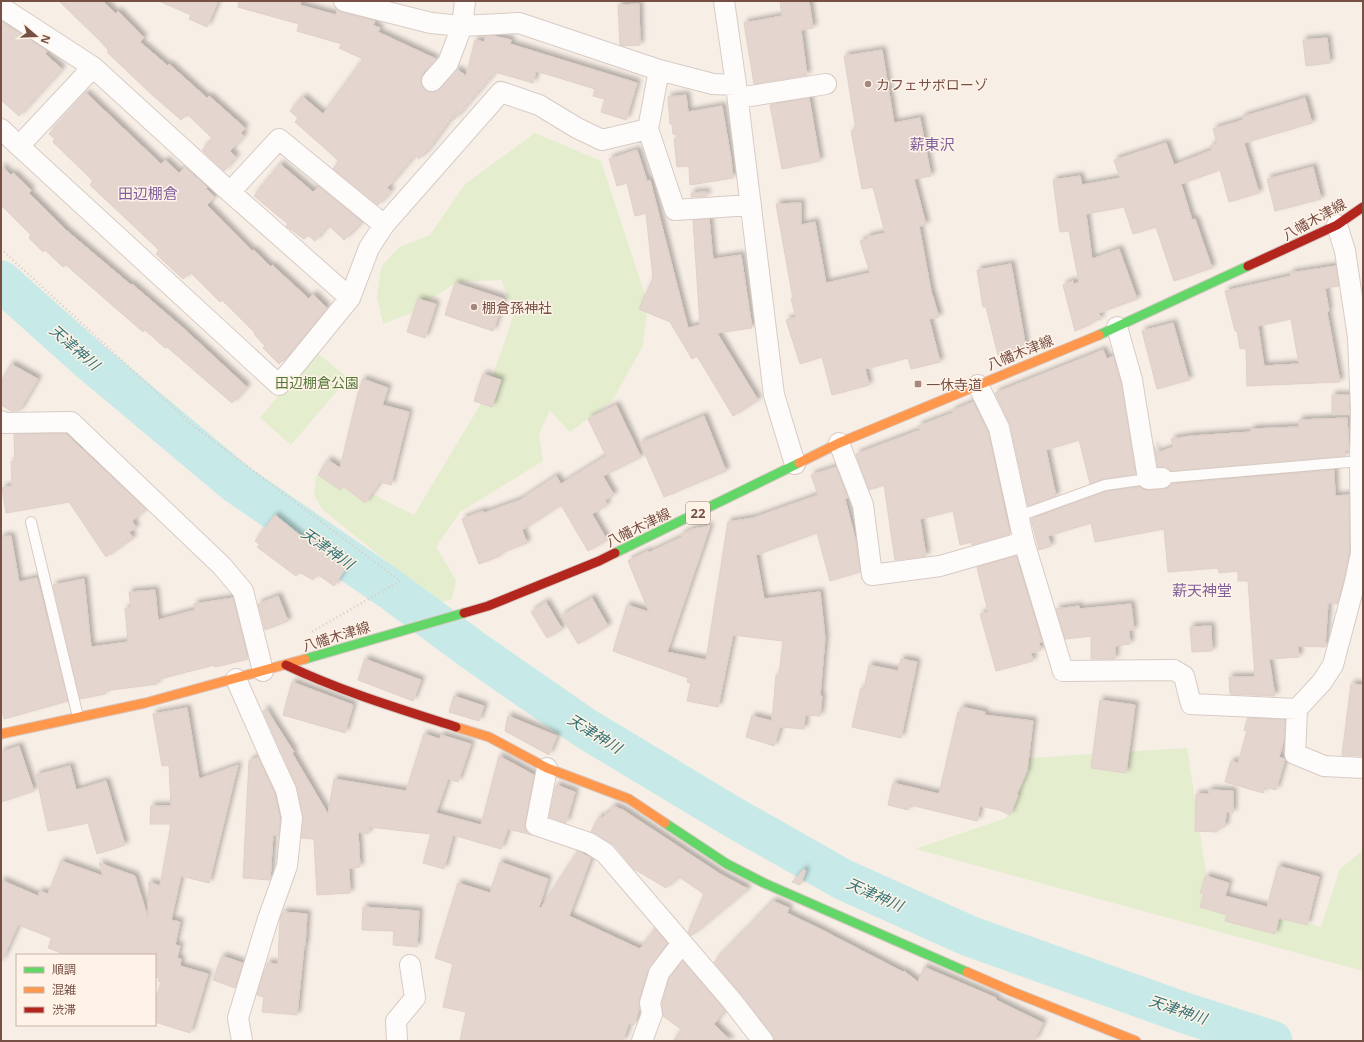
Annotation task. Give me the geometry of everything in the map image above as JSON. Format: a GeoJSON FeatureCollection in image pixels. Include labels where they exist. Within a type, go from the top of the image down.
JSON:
{"type":"FeatureCollection","features":[{"type":"Feature","properties":{"kind":"main road","name":"八幡木津線"},"geometry":{"type":"LineString","coordinates":[[1,734],[145,703],[286,665],[488,606],[599,561],[839,443],[1117,327],[1337,225],[1363,207]]}},
{"type":"Feature","properties":{"kind":"main road"},"geometry":{"type":"LineString","coordinates":[[286,665],[307,675],[408,712],[489,737],[547,768],[629,799],[727,864],[764,883],[1014,992],[1136,1041]]}},
{"type":"Feature","properties":{"kind":"street"},"geometry":{"type":"LineString","coordinates":[[344,1],[431,23],[462,26],[519,23],[659,70],[737,92],[826,84]]}},
{"type":"Feature","properties":{"kind":"street"},"geometry":{"type":"LineString","coordinates":[[432,81],[448,63],[462,26],[465,1]]}},
{"type":"Feature","properties":{"kind":"street"},"geometry":{"type":"LineString","coordinates":[[724,1],[737,92],[774,395],[796,464]]}},
{"type":"Feature","properties":{"kind":"street"},"geometry":{"type":"LineString","coordinates":[[1,7],[93,67],[230,192],[350,298]]}},
{"type":"Feature","properties":{"kind":"street"},"geometry":{"type":"LineString","coordinates":[[19,146],[93,67]]}},
{"type":"Feature","properties":{"kind":"street"},"geometry":{"type":"LineString","coordinates":[[659,70],[648,129],[675,210],[751,205]]}},
{"type":"Feature","properties":{"kind":"street"},"geometry":{"type":"LineString","coordinates":[[1,129],[279,385],[350,298],[369,248],[384,225],[501,92],[539,105],[577,128],[602,140],[648,129]]}},
{"type":"Feature","properties":{"kind":"street"},"geometry":{"type":"LineString","coordinates":[[230,192],[279,139],[384,225]]}},
{"type":"Feature","properties":{"kind":"street"},"geometry":{"type":"LineString","coordinates":[[1337,225],[1345,251],[1358,337],[1361,410],[1360,461],[1362,553],[1333,665],[1322,682],[1297,709],[1294,754],[1324,766],[1363,768]]}},
{"type":"Feature","properties":{"kind":"street"},"geometry":{"type":"LineString","coordinates":[[1117,327],[1132,380],[1155,478]]}},
{"type":"Feature","properties":{"kind":"street"},"geometry":{"type":"LineString","coordinates":[[978,385],[999,428],[1024,542],[1063,671],[1174,670],[1184,676],[1191,704],[1297,709]]}},
{"type":"Feature","properties":{"kind":"street"},"geometry":{"type":"LineString","coordinates":[[1,421],[4,423],[71,422],[127,475],[222,566],[243,591],[263,671]]}},
{"type":"Feature","properties":{"kind":"street"},"geometry":{"type":"LineString","coordinates":[[839,443],[863,505],[872,575],[940,566],[1024,542]]}},
{"type":"Feature","properties":{"kind":"street"},"geometry":{"type":"LineString","coordinates":[[236,679],[286,790],[292,818],[287,866],[268,919],[238,1018],[242,1041]]}},
{"type":"Feature","properties":{"kind":"street"},"geometry":{"type":"LineString","coordinates":[[547,768],[536,825],[589,842],[606,853],[732,1001],[763,1041]]}},
{"type":"Feature","properties":{"kind":"street"},"geometry":{"type":"LineString","coordinates":[[642,1041],[652,1014],[650,1003],[659,973],[682,942]]}},
{"type":"Feature","properties":{"kind":"street"},"geometry":{"type":"LineString","coordinates":[[397,1041],[396,1021],[415,998],[410,965]]}},
{"type":"Feature","properties":{"kind":"lane"},"geometry":{"type":"LineString","coordinates":[[1019,516],[1105,485],[1155,478],[1360,461]]}},
{"type":"Feature","properties":{"kind":"lane"},"geometry":{"type":"LineString","coordinates":[[31,522],[78,717]]}},
{"type":"Feature","properties":{"kind":"path"},"geometry":{"type":"LineString","coordinates":[[1,249],[191,424],[400,581],[307,634]]}},
{"type":"Feature","properties":{"kind":"green space"},"geometry":{"type":"Polygon","coordinates":[[[535,133],[601,161],[648,304],[643,346],[612,401],[570,432],[550,411],[539,434],[543,461],[460,512],[436,547],[456,580],[452,599],[438,603],[322,509],[314,495],[316,476],[358,487],[414,515],[485,397],[514,314],[501,280],[460,282],[455,283],[411,313],[383,324],[377,298],[381,267],[399,247],[430,235],[465,184],[535,133]]]}},
{"type":"Feature","properties":{"kind":"green space","name":"田辺棚倉公園"},"geometry":{"type":"Polygon","coordinates":[[[315,351],[348,378],[291,445],[260,418],[315,351]]]}},
{"type":"Feature","properties":{"kind":"green space"},"geometry":{"type":"Polygon","coordinates":[[[1187,748],[1210,898],[1321,927],[1340,869],[1363,850],[1363,971],[915,849],[1006,818],[1028,758],[1187,748]]]}},
{"type":"Feature","properties":{"kind":"building"},"geometry":{"type":"Polygon","coordinates":[[[59,1],[103,1],[116,14],[118,11],[144,38],[140,42],[168,66],[169,64],[207,98],[209,96],[245,128],[241,133],[244,136],[230,151],[236,157],[224,171],[202,150],[213,139],[187,114],[181,120],[150,93],[107,52],[109,51],[100,41],[59,1]]]}},
{"type":"Feature","properties":{"kind":"building"},"geometry":{"type":"Polygon","coordinates":[[[159,1],[218,1],[207,27],[189,19],[191,15],[159,1]]]}},
{"type":"Feature","properties":{"kind":"building"},"geometry":{"type":"Polygon","coordinates":[[[239,1],[301,1],[300,5],[336,15],[337,10],[375,21],[373,25],[380,28],[378,32],[436,59],[423,73],[421,78],[421,85],[429,92],[435,92],[440,89],[457,69],[466,76],[475,40],[484,42],[486,36],[494,36],[511,40],[510,44],[637,83],[626,120],[601,112],[605,99],[593,96],[595,89],[536,71],[533,83],[495,72],[454,120],[457,110],[428,150],[419,159],[415,155],[387,188],[391,191],[378,205],[333,169],[339,161],[295,122],[298,118],[290,111],[303,97],[323,114],[363,59],[339,48],[342,44],[297,31],[299,24],[238,7],[239,1]]]}},
{"type":"Feature","properties":{"kind":"building"},"geometry":{"type":"Polygon","coordinates":[[[780,1],[809,1],[813,28],[801,30],[807,75],[754,84],[744,23],[782,16],[780,1]]]}},
{"type":"Feature","properties":{"kind":"building"},"geometry":{"type":"Polygon","coordinates":[[[639,4],[640,45],[620,45],[618,5],[639,4]]]}},
{"type":"Feature","properties":{"kind":"building"},"geometry":{"type":"Polygon","coordinates":[[[1,21],[47,51],[45,54],[62,69],[19,116],[1,100],[1,21]]]}},
{"type":"Feature","properties":{"kind":"building"},"geometry":{"type":"Polygon","coordinates":[[[1327,38],[1330,63],[1306,66],[1303,40],[1327,38]]]}},
{"type":"Feature","properties":{"kind":"building"},"geometry":{"type":"Polygon","coordinates":[[[882,50],[894,123],[920,118],[931,176],[914,179],[926,225],[919,226],[931,291],[939,317],[929,319],[940,362],[911,369],[908,358],[865,369],[869,385],[832,395],[822,357],[800,364],[786,320],[796,317],[791,299],[793,299],[776,204],[801,203],[801,225],[815,222],[826,283],[870,273],[860,241],[867,240],[867,237],[885,233],[873,187],[862,189],[851,131],[856,130],[844,56],[882,50]]]}},
{"type":"Feature","properties":{"kind":"building"},"geometry":{"type":"Polygon","coordinates":[[[86,93],[161,164],[165,160],[179,173],[185,167],[207,187],[206,189],[215,197],[207,205],[252,251],[254,250],[271,267],[272,265],[309,299],[313,294],[327,308],[293,350],[279,364],[263,348],[265,346],[254,334],[255,333],[222,300],[220,302],[190,272],[183,279],[156,254],[159,250],[90,185],[93,181],[53,142],[55,139],[49,134],[86,93]]]}},
{"type":"Feature","properties":{"kind":"building"},"geometry":{"type":"Polygon","coordinates":[[[686,95],[688,112],[722,106],[733,178],[690,185],[689,166],[677,167],[674,139],[681,136],[673,134],[672,124],[670,124],[668,97],[686,95]]]}},
{"type":"Feature","properties":{"kind":"building"},"geometry":{"type":"Polygon","coordinates":[[[809,98],[820,161],[782,169],[770,105],[809,98]]]}},
{"type":"Feature","properties":{"kind":"building"},"geometry":{"type":"Polygon","coordinates":[[[1305,98],[1312,123],[1244,143],[1259,193],[1229,202],[1220,170],[1181,184],[1192,220],[1195,219],[1212,268],[1174,281],[1156,227],[1133,234],[1124,207],[1086,214],[1092,259],[1119,249],[1137,299],[1099,313],[1101,319],[1090,322],[1091,324],[1075,331],[1063,285],[1073,281],[1074,284],[1079,282],[1069,231],[1060,232],[1053,180],[1080,176],[1082,185],[1120,178],[1114,160],[1166,143],[1174,165],[1212,150],[1210,146],[1217,143],[1213,129],[1243,120],[1242,117],[1305,98]]]}},
{"type":"Feature","properties":{"kind":"building"},"geometry":{"type":"Polygon","coordinates":[[[637,150],[647,181],[650,180],[688,328],[700,325],[693,220],[709,219],[713,259],[741,255],[752,328],[717,333],[758,400],[733,416],[697,356],[692,359],[670,322],[639,309],[653,278],[646,213],[635,216],[627,183],[617,186],[609,159],[637,150]]]}},
{"type":"Feature","properties":{"kind":"building"},"geometry":{"type":"Polygon","coordinates":[[[280,164],[313,192],[319,186],[362,222],[344,240],[328,225],[315,241],[308,235],[304,239],[286,226],[288,224],[254,196],[280,164]]]}},
{"type":"Feature","properties":{"kind":"building"},"geometry":{"type":"Polygon","coordinates":[[[1,166],[11,175],[13,173],[31,190],[29,193],[67,231],[183,328],[247,387],[232,403],[167,347],[165,348],[145,330],[143,332],[66,265],[63,267],[45,250],[43,252],[29,238],[31,235],[1,205],[1,166]]]}},
{"type":"Feature","properties":{"kind":"building"},"geometry":{"type":"Polygon","coordinates":[[[1313,167],[1321,199],[1275,211],[1267,179],[1313,167]]]}},
{"type":"Feature","properties":{"kind":"building"},"geometry":{"type":"Polygon","coordinates":[[[706,192],[707,196],[691,197],[691,193],[706,192]]]}},
{"type":"Feature","properties":{"kind":"building"},"geometry":{"type":"Polygon","coordinates":[[[1011,264],[1026,348],[998,355],[986,307],[983,307],[977,270],[1011,264]]]}},
{"type":"Feature","properties":{"kind":"building"},"geometry":{"type":"Polygon","coordinates":[[[1336,266],[1339,286],[1325,288],[1329,311],[1327,312],[1340,382],[1247,386],[1246,348],[1240,349],[1237,331],[1235,331],[1225,291],[1291,276],[1290,273],[1336,266]],[[1291,319],[1258,326],[1264,366],[1299,364],[1291,319]]]}},
{"type":"Feature","properties":{"kind":"building","name":"棚倉孫神社"},"geometry":{"type":"Polygon","coordinates":[[[455,283],[504,299],[493,331],[445,315],[455,283]]]}},
{"type":"Feature","properties":{"kind":"building"},"geometry":{"type":"Polygon","coordinates":[[[418,299],[436,304],[425,338],[407,332],[418,299]]]}},
{"type":"Feature","properties":{"kind":"building"},"geometry":{"type":"Polygon","coordinates":[[[1173,323],[1189,380],[1157,389],[1142,331],[1173,323]]]}},
{"type":"Feature","properties":{"kind":"building"},"geometry":{"type":"Polygon","coordinates":[[[1103,350],[1107,359],[1113,356],[1121,382],[1136,474],[1104,479],[1090,484],[1079,440],[1046,450],[1056,496],[1028,506],[1010,425],[995,393],[1103,350]]]}},
{"type":"Feature","properties":{"kind":"building"},"geometry":{"type":"Polygon","coordinates":[[[11,364],[38,379],[19,411],[11,411],[1,405],[1,382],[11,364]]]}},
{"type":"Feature","properties":{"kind":"building"},"geometry":{"type":"Polygon","coordinates":[[[483,374],[501,380],[492,407],[474,401],[483,374]]]}},
{"type":"Feature","properties":{"kind":"building"},"geometry":{"type":"Polygon","coordinates":[[[363,379],[388,388],[382,405],[409,412],[391,485],[380,482],[365,503],[343,486],[340,490],[318,475],[328,460],[340,468],[359,389],[363,379]]]}},
{"type":"Feature","properties":{"kind":"building"},"geometry":{"type":"Polygon","coordinates":[[[1332,395],[1349,395],[1349,414],[1332,414],[1332,395]]]}},
{"type":"Feature","properties":{"kind":"building"},"geometry":{"type":"Polygon","coordinates":[[[973,402],[988,432],[1010,534],[972,545],[971,542],[960,545],[953,511],[920,519],[926,556],[895,560],[884,485],[869,490],[856,454],[920,430],[918,426],[953,413],[952,411],[973,402]]]}},
{"type":"Feature","properties":{"kind":"building"},"geometry":{"type":"Polygon","coordinates":[[[616,405],[641,457],[603,476],[614,495],[605,500],[607,505],[592,514],[607,540],[588,551],[561,505],[522,530],[527,543],[479,564],[462,519],[520,500],[556,476],[561,484],[606,456],[588,419],[616,405]]]}},
{"type":"Feature","properties":{"kind":"building"},"geometry":{"type":"Polygon","coordinates":[[[704,416],[726,471],[664,497],[640,443],[704,416]]]}},
{"type":"Feature","properties":{"kind":"building"},"geometry":{"type":"Polygon","coordinates":[[[1347,418],[1349,450],[1345,450],[1346,456],[1171,471],[1167,468],[1158,467],[1154,446],[1157,453],[1173,447],[1171,439],[1191,436],[1251,432],[1251,429],[1299,427],[1299,420],[1347,418]]]}},
{"type":"Feature","properties":{"kind":"building"},"geometry":{"type":"Polygon","coordinates":[[[14,434],[66,434],[146,509],[132,521],[136,528],[129,532],[133,538],[106,557],[69,502],[6,513],[2,488],[12,486],[11,461],[15,461],[14,434]]]}},
{"type":"Feature","properties":{"kind":"building"},"geometry":{"type":"Polygon","coordinates":[[[836,467],[848,498],[845,499],[856,542],[860,572],[830,581],[817,533],[756,555],[764,599],[820,592],[825,638],[820,696],[822,696],[820,716],[805,715],[804,729],[780,727],[774,746],[746,737],[752,716],[772,721],[776,675],[779,675],[783,641],[733,635],[718,707],[687,701],[691,683],[687,682],[688,678],[613,651],[627,605],[649,612],[628,561],[682,537],[681,535],[693,529],[710,526],[667,652],[706,660],[728,522],[753,518],[818,495],[811,475],[836,467]]]}},
{"type":"Feature","properties":{"kind":"building"},"geometry":{"type":"Polygon","coordinates":[[[1334,470],[1335,496],[1349,495],[1349,552],[1344,579],[1337,604],[1328,603],[1325,647],[1298,646],[1299,657],[1269,659],[1275,696],[1230,694],[1229,677],[1255,677],[1248,581],[1238,581],[1238,571],[1219,573],[1218,568],[1168,572],[1164,529],[1095,542],[1091,523],[1048,536],[1051,546],[1039,550],[1031,519],[1107,491],[1140,487],[1144,490],[1163,489],[1168,488],[1172,484],[1334,470]]]}},
{"type":"Feature","properties":{"kind":"building"},"geometry":{"type":"Polygon","coordinates":[[[275,515],[306,540],[309,537],[348,565],[334,586],[317,574],[313,580],[299,572],[296,576],[257,547],[260,545],[255,541],[275,515]]]}},
{"type":"Feature","properties":{"kind":"building"},"geometry":{"type":"Polygon","coordinates":[[[11,536],[19,582],[37,578],[68,701],[4,719],[1,706],[1,537],[11,536]]]}},
{"type":"Feature","properties":{"kind":"building"},"geometry":{"type":"Polygon","coordinates":[[[1016,556],[1042,642],[1039,643],[1041,650],[1031,653],[1033,661],[996,671],[980,614],[988,612],[977,567],[1016,556]]]}},
{"type":"Feature","properties":{"kind":"building"},"geometry":{"type":"Polygon","coordinates":[[[84,579],[91,647],[128,642],[125,608],[131,608],[129,592],[155,590],[158,620],[195,610],[194,604],[233,598],[248,659],[215,667],[214,665],[156,680],[157,684],[104,691],[105,694],[80,699],[53,585],[84,579]]]}},
{"type":"Feature","properties":{"kind":"building"},"geometry":{"type":"Polygon","coordinates":[[[278,596],[288,621],[265,630],[258,604],[278,596]]]}},
{"type":"Feature","properties":{"kind":"building"},"geometry":{"type":"Polygon","coordinates":[[[592,598],[608,626],[578,644],[561,616],[592,598]]]}},
{"type":"Feature","properties":{"kind":"building"},"geometry":{"type":"Polygon","coordinates":[[[546,602],[562,629],[547,638],[531,612],[546,602]]]}},
{"type":"Feature","properties":{"kind":"building"},"geometry":{"type":"Polygon","coordinates":[[[1131,604],[1134,630],[1129,630],[1130,644],[1115,646],[1115,659],[1091,659],[1091,636],[1065,639],[1056,609],[1079,606],[1079,609],[1131,604]]]}},
{"type":"Feature","properties":{"kind":"building"},"geometry":{"type":"Polygon","coordinates":[[[1211,626],[1212,651],[1192,652],[1190,627],[1211,626]]]}},
{"type":"Feature","properties":{"kind":"building"},"geometry":{"type":"Polygon","coordinates":[[[365,659],[421,680],[413,701],[358,680],[365,659]]]}},
{"type":"Feature","properties":{"kind":"building"},"geometry":{"type":"Polygon","coordinates":[[[901,659],[917,662],[901,738],[852,727],[861,688],[864,689],[869,665],[898,671],[901,659]]]}},
{"type":"Feature","properties":{"kind":"building"},"geometry":{"type":"Polygon","coordinates":[[[292,682],[353,705],[345,733],[283,715],[292,682]]]}},
{"type":"Feature","properties":{"kind":"building"},"geometry":{"type":"Polygon","coordinates":[[[1351,684],[1363,685],[1363,756],[1342,755],[1351,684]]]}},
{"type":"Feature","properties":{"kind":"building"},"geometry":{"type":"Polygon","coordinates":[[[454,696],[484,706],[479,721],[449,712],[454,696]]]}},
{"type":"Feature","properties":{"kind":"building"},"geometry":{"type":"Polygon","coordinates":[[[1100,700],[1135,705],[1126,773],[1091,768],[1100,700]]]}},
{"type":"Feature","properties":{"kind":"building"},"geometry":{"type":"Polygon","coordinates":[[[961,707],[985,712],[984,715],[1033,721],[1027,771],[1010,815],[999,810],[980,806],[977,821],[910,805],[908,810],[888,805],[893,783],[939,794],[958,712],[960,712],[961,707]]]}},
{"type":"Feature","properties":{"kind":"building"},"geometry":{"type":"Polygon","coordinates":[[[187,708],[199,779],[238,765],[209,883],[181,876],[171,920],[180,922],[175,945],[180,946],[177,958],[181,959],[180,966],[208,974],[190,1033],[156,1022],[156,999],[161,982],[158,981],[159,978],[156,977],[156,954],[63,954],[48,948],[52,938],[18,925],[1,963],[1,880],[38,896],[40,891],[48,894],[61,861],[103,876],[99,863],[135,876],[148,918],[149,882],[160,886],[171,824],[150,824],[151,806],[171,806],[169,765],[162,766],[153,714],[187,708]]]}},
{"type":"Feature","properties":{"kind":"building"},"geometry":{"type":"Polygon","coordinates":[[[266,709],[294,752],[292,753],[328,814],[334,779],[406,791],[424,734],[440,739],[441,735],[471,744],[458,782],[448,779],[436,813],[481,825],[499,756],[534,775],[525,823],[527,833],[532,835],[508,829],[501,849],[453,835],[444,869],[423,863],[431,834],[369,827],[368,834],[358,832],[360,867],[349,868],[350,893],[317,895],[314,839],[301,838],[303,816],[297,787],[263,711],[266,709]]]}},
{"type":"Feature","properties":{"kind":"building"},"geometry":{"type":"Polygon","coordinates":[[[508,716],[557,736],[549,755],[505,731],[508,716]]]}},
{"type":"Feature","properties":{"kind":"building"},"geometry":{"type":"Polygon","coordinates":[[[1248,718],[1285,720],[1284,739],[1279,757],[1285,759],[1276,790],[1265,787],[1263,793],[1225,782],[1231,761],[1238,763],[1247,731],[1244,730],[1248,718]]]}},
{"type":"Feature","properties":{"kind":"building"},"geometry":{"type":"Polygon","coordinates":[[[19,746],[34,791],[1,802],[1,752],[19,746]]]}},
{"type":"Feature","properties":{"kind":"building"},"geometry":{"type":"Polygon","coordinates":[[[258,757],[275,794],[280,819],[279,836],[273,835],[270,880],[243,878],[249,761],[258,757]]]}},
{"type":"Feature","properties":{"kind":"building"},"geometry":{"type":"Polygon","coordinates":[[[70,766],[76,790],[106,781],[125,845],[97,854],[88,823],[48,831],[36,775],[70,766]]]}},
{"type":"Feature","properties":{"kind":"building"},"geometry":{"type":"Polygon","coordinates":[[[556,785],[575,792],[566,823],[549,817],[556,785]]]}},
{"type":"Feature","properties":{"kind":"building"},"geometry":{"type":"Polygon","coordinates":[[[1209,790],[1233,791],[1233,813],[1226,812],[1225,827],[1217,827],[1217,832],[1195,831],[1196,794],[1209,794],[1209,790]]]}},
{"type":"Feature","properties":{"kind":"building"},"geometry":{"type":"Polygon","coordinates":[[[613,806],[623,810],[720,874],[748,889],[691,936],[688,932],[704,894],[679,877],[666,888],[634,869],[614,845],[591,831],[600,816],[603,818],[606,813],[608,814],[613,806]]]}},
{"type":"Feature","properties":{"kind":"building"},"geometry":{"type":"Polygon","coordinates":[[[578,851],[591,858],[569,916],[640,949],[655,929],[667,943],[648,970],[639,1000],[639,1009],[634,1025],[629,1023],[623,1041],[460,1041],[466,1012],[443,1007],[453,964],[435,958],[458,883],[490,893],[500,862],[548,879],[539,907],[541,908],[578,851]]]}},
{"type":"Feature","properties":{"kind":"building"},"geometry":{"type":"Polygon","coordinates":[[[1278,866],[1319,877],[1307,925],[1279,918],[1275,934],[1225,921],[1227,915],[1200,907],[1204,894],[1200,893],[1206,876],[1229,883],[1225,896],[1267,907],[1278,866]]]}},
{"type":"Feature","properties":{"kind":"building"},"geometry":{"type":"Polygon","coordinates":[[[804,869],[806,871],[800,885],[792,882],[804,869]]]}},
{"type":"Feature","properties":{"kind":"building"},"geometry":{"type":"Polygon","coordinates":[[[773,901],[789,908],[787,913],[903,972],[904,971],[918,982],[924,967],[996,998],[996,1000],[1043,1023],[1034,1041],[774,1041],[769,1030],[714,962],[773,901]]]}},
{"type":"Feature","properties":{"kind":"building"},"geometry":{"type":"Polygon","coordinates":[[[363,907],[419,911],[417,947],[393,945],[394,931],[362,930],[363,907]]]}},
{"type":"Feature","properties":{"kind":"building"},"geometry":{"type":"Polygon","coordinates":[[[283,912],[307,914],[297,1015],[262,1012],[264,997],[257,995],[264,970],[266,971],[267,963],[278,964],[280,919],[283,912]]]}},
{"type":"Feature","properties":{"kind":"building"},"geometry":{"type":"Polygon","coordinates":[[[222,956],[243,963],[235,988],[213,980],[222,956]]]}},
{"type":"Feature","properties":{"kind":"building"},"geometry":{"type":"Polygon","coordinates":[[[683,961],[725,1010],[714,1024],[731,1041],[673,1041],[682,1030],[663,1016],[662,1004],[669,978],[683,961]]]}},
{"type":"Feature","properties":{"kind":"waterway","name":"天津神川"},"geometry":{"type":"LineString","coordinates":[[1,281],[88,359],[236,483],[393,591],[474,651],[585,728],[731,816],[844,880],[969,936],[1185,1013],[1272,1041]]}},
{"type":"Feature","properties":{"kind":"traffic: fast"},"geometry":{"type":"LineString","coordinates":[[1099,335],[1248,266]]}},
{"type":"Feature","properties":{"kind":"traffic: fast"},"geometry":{"type":"LineString","coordinates":[[615,553],[799,463]]}},
{"type":"Feature","properties":{"kind":"traffic: fast"},"geometry":{"type":"LineString","coordinates":[[305,659],[464,613]]}},
{"type":"Feature","properties":{"kind":"traffic: fast"},"geometry":{"type":"LineString","coordinates":[[665,823],[727,864],[764,883],[967,972]]}},
{"type":"Feature","properties":{"kind":"traffic: slow"},"geometry":{"type":"LineString","coordinates":[[799,463],[839,443],[1099,335]]}},
{"type":"Feature","properties":{"kind":"traffic: slow"},"geometry":{"type":"LineString","coordinates":[[1,734],[145,703],[305,659]]}},
{"type":"Feature","properties":{"kind":"traffic: slow"},"geometry":{"type":"LineString","coordinates":[[456,727],[489,737],[547,768],[629,799],[665,823]]}},
{"type":"Feature","properties":{"kind":"traffic: slow"},"geometry":{"type":"LineString","coordinates":[[967,972],[1136,1041]]}},
{"type":"Feature","properties":{"kind":"traffic: jam"},"geometry":{"type":"LineString","coordinates":[[1248,266],[1337,225],[1363,207]]}},
{"type":"Feature","properties":{"kind":"traffic: jam"},"geometry":{"type":"LineString","coordinates":[[464,613],[488,606],[599,561],[615,553]]}},
{"type":"Feature","properties":{"kind":"traffic: jam"},"geometry":{"type":"LineString","coordinates":[[286,665],[327,683],[456,727]]}},
{"type":"Feature","properties":{"kind":"place","name":"カフェサボローゾ"},"geometry":{"type":"Point","coordinates":[868,84]}},
{"type":"Feature","properties":{"kind":"place","name":"棚倉孫神社"},"geometry":{"type":"Point","coordinates":[474,307]}},
{"type":"Feature","properties":{"kind":"place","name":"一休寺道"},"geometry":{"type":"Point","coordinates":[918,384]}},
{"type":"Feature","properties":{"kind":"district","name":"薪東沢"},"geometry":{"type":"Point","coordinates":[932,144]}},
{"type":"Feature","properties":{"kind":"district","name":"田辺棚倉"},"geometry":{"type":"Point","coordinates":[148,193]}},
{"type":"Feature","properties":{"kind":"district","name":"薪天神堂"},"geometry":{"type":"Point","coordinates":[1202,590]}}]}
